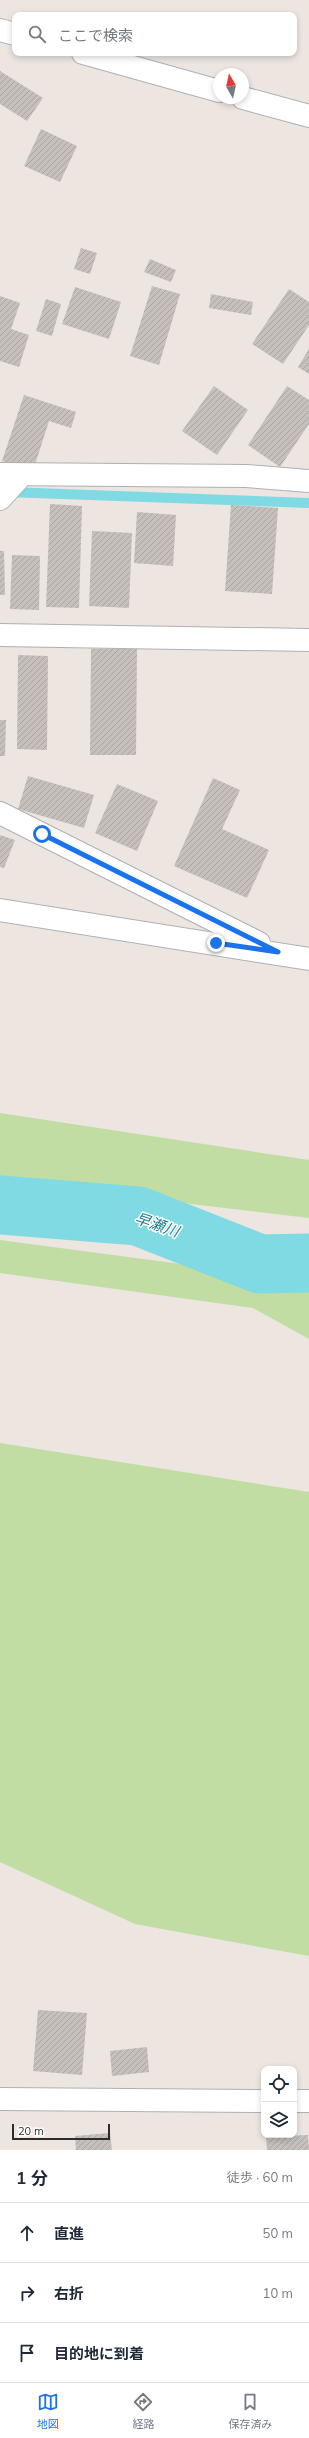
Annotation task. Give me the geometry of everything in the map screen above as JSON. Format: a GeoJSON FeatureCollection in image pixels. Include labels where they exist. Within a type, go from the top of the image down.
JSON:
{"type":"FeatureCollection","features":[{"type":"Feature","properties":{"kind":"street"},"geometry":{"type":"LineString","coordinates":[[0,30],[12,33]]}},
{"type":"Feature","properties":{"kind":"street"},"geometry":{"type":"LineString","coordinates":[[94,56],[213,89]]}},
{"type":"Feature","properties":{"kind":"street"},"geometry":{"type":"LineString","coordinates":[[249,100],[309,116]]}},
{"type":"Feature","properties":{"kind":"street"},"geometry":{"type":"LineString","coordinates":[[0,474],[246,476],[309,481]]}},
{"type":"Feature","properties":{"kind":"street"},"geometry":{"type":"LineString","coordinates":[[0,499],[22,475]]}},
{"type":"Feature","properties":{"kind":"street"},"geometry":{"type":"LineString","coordinates":[[0,635],[309,640]]}},
{"type":"Feature","properties":{"kind":"street"},"geometry":{"type":"LineString","coordinates":[[0,813],[278,952]]}},
{"type":"Feature","properties":{"kind":"street"},"geometry":{"type":"LineString","coordinates":[[0,910],[278,952],[309,959]]}},
{"type":"Feature","properties":{"kind":"street"},"geometry":{"type":"LineString","coordinates":[[0,2099],[134,2102],[261,2101]]}},
{"type":"Feature","properties":{"kind":"street"},"geometry":{"type":"LineString","coordinates":[[297,2101],[309,2101]]}},
{"type":"Feature","properties":{"kind":"green space"},"geometry":{"type":"Polygon","coordinates":[[[0,1113],[309,1160],[309,1218],[0,1181],[0,1113]]]}},
{"type":"Feature","properties":{"kind":"green space"},"geometry":{"type":"Polygon","coordinates":[[[0,1240],[309,1281],[309,1339],[253,1308],[0,1273],[0,1240]]]}},
{"type":"Feature","properties":{"kind":"green space"},"geometry":{"type":"Polygon","coordinates":[[[0,1443],[309,1492],[309,1956],[135,1924],[0,1862],[0,1443]]]}},
{"type":"Feature","properties":{"kind":"building"},"geometry":{"type":"Polygon","coordinates":[[[0,71],[43,98],[27,121],[0,104],[0,71]]]}},
{"type":"Feature","properties":{"kind":"building"},"geometry":{"type":"Polygon","coordinates":[[[41,129],[77,146],[60,182],[24,166],[41,129]]]}},
{"type":"Feature","properties":{"kind":"building"},"geometry":{"type":"Polygon","coordinates":[[[81,248],[97,253],[90,274],[74,269],[81,248]]]}},
{"type":"Feature","properties":{"kind":"building"},"geometry":{"type":"Polygon","coordinates":[[[150,259],[176,270],[171,282],[144,272],[150,259]]]}},
{"type":"Feature","properties":{"kind":"building"},"geometry":{"type":"Polygon","coordinates":[[[152,286],[180,294],[159,365],[130,356],[152,286]]]}},
{"type":"Feature","properties":{"kind":"building"},"geometry":{"type":"Polygon","coordinates":[[[75,287],[121,302],[109,339],[62,324],[75,287]]]}},
{"type":"Feature","properties":{"kind":"building"},"geometry":{"type":"Polygon","coordinates":[[[289,289],[309,302],[309,325],[283,364],[252,344],[289,289]]]}},
{"type":"Feature","properties":{"kind":"building"},"geometry":{"type":"Polygon","coordinates":[[[211,294],[253,302],[251,315],[209,308],[211,294]]]}},
{"type":"Feature","properties":{"kind":"building"},"geometry":{"type":"Polygon","coordinates":[[[0,296],[20,303],[11,329],[29,335],[19,367],[0,361],[0,296]]]}},
{"type":"Feature","properties":{"kind":"building"},"geometry":{"type":"Polygon","coordinates":[[[46,299],[61,304],[52,336],[36,331],[46,299]]]}},
{"type":"Feature","properties":{"kind":"building"},"geometry":{"type":"Polygon","coordinates":[[[309,349],[309,374],[298,367],[309,349]]]}},
{"type":"Feature","properties":{"kind":"building"},"geometry":{"type":"Polygon","coordinates":[[[214,386],[248,410],[217,455],[182,431],[214,386]]]}},
{"type":"Feature","properties":{"kind":"building"},"geometry":{"type":"Polygon","coordinates":[[[287,386],[309,400],[309,424],[280,467],[248,445],[287,386]]]}},
{"type":"Feature","properties":{"kind":"building"},"geometry":{"type":"Polygon","coordinates":[[[24,395],[76,412],[71,428],[49,421],[33,471],[2,461],[24,395]]]}},
{"type":"Feature","properties":{"kind":"building"},"geometry":{"type":"Polygon","coordinates":[[[50,504],[82,506],[79,608],[46,607],[50,504]]]}},
{"type":"Feature","properties":{"kind":"building"},"geometry":{"type":"Polygon","coordinates":[[[231,505],[278,508],[272,594],[225,591],[231,505]]]}},
{"type":"Feature","properties":{"kind":"building"},"geometry":{"type":"Polygon","coordinates":[[[137,512],[176,515],[173,566],[134,563],[137,512]]]}},
{"type":"Feature","properties":{"kind":"building"},"geometry":{"type":"Polygon","coordinates":[[[92,531],[132,533],[129,608],[89,606],[92,531]]]}},
{"type":"Feature","properties":{"kind":"building"},"geometry":{"type":"Polygon","coordinates":[[[0,551],[4,551],[5,595],[0,595],[0,551]]]}},
{"type":"Feature","properties":{"kind":"building"},"geometry":{"type":"Polygon","coordinates":[[[12,555],[40,556],[39,610],[10,609],[12,555]]]}},
{"type":"Feature","properties":{"kind":"building"},"geometry":{"type":"Polygon","coordinates":[[[91,649],[137,649],[136,755],[90,755],[91,649]]]}},
{"type":"Feature","properties":{"kind":"building"},"geometry":{"type":"Polygon","coordinates":[[[18,655],[48,656],[47,750],[17,749],[18,655]]]}},
{"type":"Feature","properties":{"kind":"building"},"geometry":{"type":"Polygon","coordinates":[[[0,720],[6,720],[5,756],[0,756],[0,720]]]}},
{"type":"Feature","properties":{"kind":"building"},"geometry":{"type":"Polygon","coordinates":[[[28,776],[94,795],[84,828],[18,809],[28,776]]]}},
{"type":"Feature","properties":{"kind":"building"},"geometry":{"type":"Polygon","coordinates":[[[213,778],[240,790],[222,829],[269,850],[247,898],[174,866],[213,778]]]}},
{"type":"Feature","properties":{"kind":"building"},"geometry":{"type":"Polygon","coordinates":[[[117,784],[158,801],[137,851],[95,833],[117,784]]]}},
{"type":"Feature","properties":{"kind":"building"},"geometry":{"type":"Polygon","coordinates":[[[0,835],[15,840],[4,868],[0,867],[0,835]]]}},
{"type":"Feature","properties":{"kind":"building"},"geometry":{"type":"Polygon","coordinates":[[[38,2010],[87,2013],[82,2075],[33,2071],[38,2010]]]}},
{"type":"Feature","properties":{"kind":"building"},"geometry":{"type":"Polygon","coordinates":[[[147,2047],[149,2072],[112,2076],[110,2051],[147,2047]]]}},
{"type":"Feature","properties":{"kind":"building"},"geometry":{"type":"Polygon","coordinates":[[[110,2133],[112,2150],[76,2150],[75,2136],[110,2133]]]}},
{"type":"Feature","properties":{"kind":"building"},"geometry":{"type":"Polygon","coordinates":[[[308,2135],[309,2150],[267,2150],[266,2138],[297,2138],[297,2136],[308,2135]]]}},
{"type":"Feature","properties":{"kind":"waterway"},"geometry":{"type":"LineString","coordinates":[[7,492],[309,503]]}},
{"type":"Feature","properties":{"kind":"waterway","name":"早瀬川"},"geometry":{"type":"LineString","coordinates":[[0,1205],[138,1216],[260,1264],[309,1263]]}},
{"type":"Feature","properties":{"kind":"route"},"geometry":{"type":"LineString","coordinates":[[42,834],[278,952],[216,943]]}}]}
